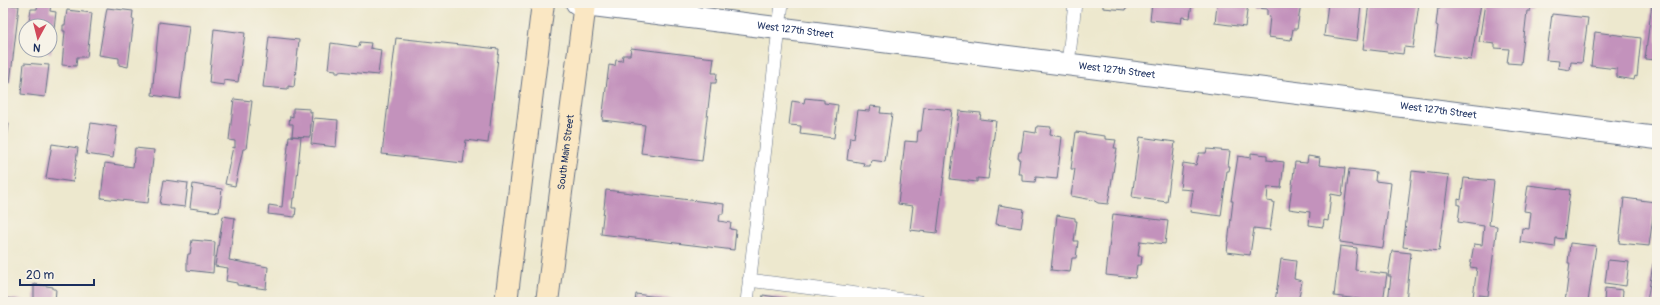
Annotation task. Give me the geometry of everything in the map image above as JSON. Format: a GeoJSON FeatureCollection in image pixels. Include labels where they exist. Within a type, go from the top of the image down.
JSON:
{"type":"FeatureCollection","features":[{"type":"Feature","properties":{"kind":"main road"},"geometry":{"type":"LineString","coordinates":[[506,302],[543,3]]}},
{"type":"Feature","properties":{"kind":"main road","name":"South Main Street"},"geometry":{"type":"LineString","coordinates":[[547,302],[582,3]]}},
{"type":"Feature","properties":{"kind":"street","name":"West 127th Street"},"geometry":{"type":"LineString","coordinates":[[582,3],[1657,138]]}},
{"type":"Feature","properties":{"kind":"lane"},"geometry":{"type":"LineString","coordinates":[[747,302],[782,3]]}},
{"type":"Feature","properties":{"kind":"lane"},"geometry":{"type":"LineString","coordinates":[[1068,64],[1075,3]]}},
{"type":"Feature","properties":{"kind":"lane"},"geometry":{"type":"LineString","coordinates":[[749,280],[920,302]]}},
{"type":"Feature","properties":{"kind":"building"},"geometry":{"type":"Polygon","coordinates":[[[38,3],[51,3],[50,11],[56,12],[55,18],[30,18],[31,9],[37,9],[38,3]]]}},
{"type":"Feature","properties":{"kind":"building"},"geometry":{"type":"Polygon","coordinates":[[[1103,3],[1135,3],[1135,6],[1126,5],[1126,10],[1103,8],[1103,3]]]}},
{"type":"Feature","properties":{"kind":"building"},"geometry":{"type":"Polygon","coordinates":[[[1152,3],[1192,3],[1190,18],[1182,17],[1181,23],[1150,20],[1152,3]]]}},
{"type":"Feature","properties":{"kind":"building"},"geometry":{"type":"Polygon","coordinates":[[[1211,3],[1248,3],[1245,27],[1215,23],[1217,5],[1211,3]]]}},
{"type":"Feature","properties":{"kind":"building"},"geometry":{"type":"Polygon","coordinates":[[[1256,3],[1301,3],[1297,29],[1293,29],[1291,40],[1268,37],[1270,16],[1267,15],[1267,9],[1256,8],[1256,3]]]}},
{"type":"Feature","properties":{"kind":"building"},"geometry":{"type":"Polygon","coordinates":[[[1328,3],[1361,5],[1357,41],[1324,36],[1328,3]]]}},
{"type":"Feature","properties":{"kind":"building"},"geometry":{"type":"Polygon","coordinates":[[[1369,3],[1419,3],[1413,48],[1404,47],[1403,54],[1363,49],[1369,3]]]}},
{"type":"Feature","properties":{"kind":"building"},"geometry":{"type":"Polygon","coordinates":[[[1437,3],[1481,4],[1471,60],[1434,55],[1438,26],[1436,25],[1438,8],[1440,9],[1440,5],[1437,5],[1437,3]]]}},
{"type":"Feature","properties":{"kind":"building"},"geometry":{"type":"Polygon","coordinates":[[[1485,3],[1532,3],[1530,11],[1527,11],[1521,64],[1507,63],[1509,49],[1495,48],[1495,44],[1479,42],[1485,3]]]}},
{"type":"Feature","properties":{"kind":"building"},"geometry":{"type":"Polygon","coordinates":[[[1652,3],[1657,3],[1657,60],[1645,59],[1652,3]]]}},
{"type":"Feature","properties":{"kind":"building"},"geometry":{"type":"Polygon","coordinates":[[[3,4],[19,6],[10,83],[3,83],[3,4]]]}},
{"type":"Feature","properties":{"kind":"building"},"geometry":{"type":"Polygon","coordinates":[[[107,8],[133,11],[132,19],[134,19],[128,67],[119,65],[119,58],[99,55],[107,8]]]}},
{"type":"Feature","properties":{"kind":"building"},"geometry":{"type":"Polygon","coordinates":[[[67,10],[92,13],[87,57],[77,57],[76,66],[62,65],[65,31],[63,31],[63,25],[65,25],[67,10]]]}},
{"type":"Feature","properties":{"kind":"building"},"geometry":{"type":"Polygon","coordinates":[[[1552,14],[1588,18],[1582,63],[1571,62],[1570,70],[1558,68],[1559,61],[1546,60],[1552,14]]]}},
{"type":"Feature","properties":{"kind":"building"},"geometry":{"type":"Polygon","coordinates":[[[159,22],[189,26],[180,99],[152,95],[159,22]]]}},
{"type":"Feature","properties":{"kind":"building"},"geometry":{"type":"Polygon","coordinates":[[[214,29],[245,33],[238,82],[224,80],[224,85],[209,83],[214,29]]]}},
{"type":"Feature","properties":{"kind":"building"},"geometry":{"type":"Polygon","coordinates":[[[1595,32],[1641,38],[1637,77],[1635,76],[1634,80],[1617,77],[1617,69],[1591,66],[1595,32]]]}},
{"type":"Feature","properties":{"kind":"building"},"geometry":{"type":"Polygon","coordinates":[[[269,37],[299,40],[294,87],[288,86],[288,89],[263,87],[269,37]]]}},
{"type":"Feature","properties":{"kind":"building"},"geometry":{"type":"Polygon","coordinates":[[[396,38],[499,49],[488,143],[466,140],[463,163],[382,154],[396,38]]]}},
{"type":"Feature","properties":{"kind":"building"},"geometry":{"type":"Polygon","coordinates":[[[360,42],[371,43],[370,48],[381,50],[378,75],[339,71],[339,73],[336,73],[336,70],[328,69],[331,43],[359,47],[360,42]]]}},
{"type":"Feature","properties":{"kind":"building"},"geometry":{"type":"Polygon","coordinates":[[[631,48],[714,58],[712,73],[717,73],[716,83],[711,83],[702,161],[641,153],[645,125],[602,120],[609,65],[615,66],[616,60],[622,61],[623,55],[630,55],[631,48]]]}},
{"type":"Feature","properties":{"kind":"building"},"geometry":{"type":"Polygon","coordinates":[[[24,63],[49,65],[45,97],[21,94],[24,63]]]}},
{"type":"Feature","properties":{"kind":"building"},"geometry":{"type":"Polygon","coordinates":[[[805,98],[824,100],[824,103],[838,105],[834,138],[800,134],[801,126],[789,125],[792,101],[804,103],[805,98]]]}},
{"type":"Feature","properties":{"kind":"building"},"geometry":{"type":"Polygon","coordinates":[[[234,99],[252,101],[246,149],[243,149],[235,186],[225,184],[233,147],[235,148],[235,141],[229,140],[234,99]]]}},
{"type":"Feature","properties":{"kind":"building"},"geometry":{"type":"Polygon","coordinates":[[[870,106],[881,107],[880,113],[892,114],[885,162],[871,160],[870,166],[863,166],[864,163],[847,160],[850,137],[854,138],[858,110],[869,111],[870,106]]]}},
{"type":"Feature","properties":{"kind":"building"},"geometry":{"type":"Polygon","coordinates":[[[924,107],[952,110],[937,233],[910,230],[913,206],[898,204],[905,141],[917,142],[918,131],[921,131],[924,107]]]}},
{"type":"Feature","properties":{"kind":"building"},"geometry":{"type":"Polygon","coordinates":[[[293,108],[310,109],[310,112],[312,112],[310,137],[292,136],[293,124],[289,124],[290,116],[293,117],[293,108]]]}},
{"type":"Feature","properties":{"kind":"building"},"geometry":{"type":"Polygon","coordinates":[[[959,111],[981,113],[980,119],[996,121],[988,179],[977,178],[977,182],[950,179],[959,111]]]}},
{"type":"Feature","properties":{"kind":"building"},"geometry":{"type":"Polygon","coordinates":[[[314,118],[338,120],[336,147],[311,144],[314,118]]]}},
{"type":"Feature","properties":{"kind":"building"},"geometry":{"type":"Polygon","coordinates":[[[3,122],[9,123],[5,152],[3,151],[3,122]]]}},
{"type":"Feature","properties":{"kind":"building"},"geometry":{"type":"Polygon","coordinates":[[[91,123],[117,127],[113,158],[86,154],[91,123]]]}},
{"type":"Feature","properties":{"kind":"building"},"geometry":{"type":"Polygon","coordinates":[[[1037,126],[1051,127],[1050,135],[1062,137],[1057,179],[1036,177],[1035,182],[1022,181],[1022,174],[1018,174],[1020,158],[1018,158],[1019,152],[1021,152],[1024,131],[1036,133],[1037,126]]]}},
{"type":"Feature","properties":{"kind":"building"},"geometry":{"type":"Polygon","coordinates":[[[1076,132],[1105,136],[1105,139],[1116,140],[1114,148],[1117,148],[1108,204],[1071,196],[1075,169],[1071,169],[1076,132]]]}},
{"type":"Feature","properties":{"kind":"building"},"geometry":{"type":"Polygon","coordinates":[[[289,136],[301,137],[295,198],[293,198],[292,208],[296,208],[295,217],[268,214],[269,205],[282,207],[289,136]]]}},
{"type":"Feature","properties":{"kind":"building"},"geometry":{"type":"Polygon","coordinates":[[[1140,137],[1175,142],[1167,202],[1132,197],[1140,137]]]}},
{"type":"Feature","properties":{"kind":"building"},"geometry":{"type":"Polygon","coordinates":[[[52,144],[78,148],[73,182],[46,178],[52,144]]]}},
{"type":"Feature","properties":{"kind":"building"},"geometry":{"type":"Polygon","coordinates":[[[135,148],[154,150],[148,203],[101,198],[105,163],[133,167],[135,148]]]}},
{"type":"Feature","properties":{"kind":"building"},"geometry":{"type":"Polygon","coordinates":[[[1207,149],[1230,151],[1228,166],[1230,166],[1229,171],[1227,171],[1221,216],[1190,212],[1193,190],[1180,189],[1183,163],[1196,165],[1199,153],[1206,153],[1207,149]]]}},
{"type":"Feature","properties":{"kind":"building"},"geometry":{"type":"Polygon","coordinates":[[[1251,153],[1267,155],[1267,160],[1284,162],[1281,188],[1268,187],[1267,201],[1274,202],[1270,230],[1254,228],[1250,255],[1227,252],[1233,201],[1231,201],[1238,156],[1251,158],[1251,153]]]}},
{"type":"Feature","properties":{"kind":"building"},"geometry":{"type":"Polygon","coordinates":[[[1308,156],[1320,158],[1319,165],[1345,168],[1342,196],[1331,194],[1328,221],[1324,220],[1323,227],[1309,225],[1310,212],[1289,209],[1295,162],[1307,163],[1308,156]]]}},
{"type":"Feature","properties":{"kind":"building"},"geometry":{"type":"Polygon","coordinates":[[[1349,169],[1376,172],[1375,181],[1391,183],[1383,248],[1340,242],[1349,169]]]}},
{"type":"Feature","properties":{"kind":"building"},"geometry":{"type":"Polygon","coordinates":[[[1412,171],[1449,175],[1439,251],[1403,247],[1412,171]]]}},
{"type":"Feature","properties":{"kind":"building"},"geometry":{"type":"Polygon","coordinates":[[[1464,178],[1494,181],[1489,225],[1497,226],[1488,296],[1479,295],[1479,298],[1473,297],[1477,268],[1470,267],[1474,244],[1482,245],[1484,226],[1458,222],[1460,205],[1458,205],[1458,199],[1461,200],[1464,178]]]}},
{"type":"Feature","properties":{"kind":"building"},"geometry":{"type":"Polygon","coordinates":[[[164,180],[188,183],[185,207],[160,204],[164,180]]]}},
{"type":"Feature","properties":{"kind":"building"},"geometry":{"type":"Polygon","coordinates":[[[193,184],[222,189],[219,212],[190,208],[193,184]]]}},
{"type":"Feature","properties":{"kind":"building"},"geometry":{"type":"Polygon","coordinates":[[[1528,185],[1570,190],[1564,239],[1556,238],[1555,247],[1520,242],[1522,228],[1529,229],[1531,212],[1524,211],[1528,185]]]}},
{"type":"Feature","properties":{"kind":"building"},"geometry":{"type":"Polygon","coordinates":[[[606,190],[724,204],[723,214],[720,214],[719,221],[731,223],[730,229],[736,230],[734,250],[601,234],[606,190]]]}},
{"type":"Feature","properties":{"kind":"building"},"geometry":{"type":"Polygon","coordinates":[[[1624,198],[1655,202],[1649,246],[1619,243],[1624,198]]]}},
{"type":"Feature","properties":{"kind":"building"},"geometry":{"type":"Polygon","coordinates":[[[999,205],[1024,209],[1021,228],[996,224],[999,205]]]}},
{"type":"Feature","properties":{"kind":"building"},"geometry":{"type":"Polygon","coordinates":[[[1113,214],[1168,221],[1165,244],[1140,241],[1138,256],[1142,256],[1141,265],[1137,265],[1135,278],[1106,275],[1113,214]]]}},
{"type":"Feature","properties":{"kind":"building"},"geometry":{"type":"Polygon","coordinates":[[[1057,215],[1075,218],[1075,221],[1077,221],[1074,241],[1078,241],[1076,258],[1072,258],[1070,272],[1051,270],[1057,215]]]}},
{"type":"Feature","properties":{"kind":"building"},"geometry":{"type":"Polygon","coordinates":[[[223,216],[235,218],[229,260],[268,267],[266,289],[237,285],[237,283],[226,281],[228,268],[215,266],[223,216]]]}},
{"type":"Feature","properties":{"kind":"building"},"geometry":{"type":"Polygon","coordinates":[[[192,240],[215,242],[213,273],[187,270],[188,254],[190,254],[192,240]]]}},
{"type":"Feature","properties":{"kind":"building"},"geometry":{"type":"Polygon","coordinates":[[[1570,243],[1596,246],[1588,302],[1565,302],[1570,263],[1568,263],[1570,243]]]}},
{"type":"Feature","properties":{"kind":"building"},"geometry":{"type":"Polygon","coordinates":[[[1340,246],[1357,248],[1355,270],[1387,274],[1383,302],[1334,296],[1340,246]]]}},
{"type":"Feature","properties":{"kind":"building"},"geometry":{"type":"Polygon","coordinates":[[[1392,251],[1411,253],[1406,302],[1388,302],[1391,276],[1388,276],[1392,251]]]}},
{"type":"Feature","properties":{"kind":"building"},"geometry":{"type":"Polygon","coordinates":[[[1281,259],[1296,261],[1294,279],[1302,281],[1298,302],[1275,302],[1281,259]]]}},
{"type":"Feature","properties":{"kind":"building"},"geometry":{"type":"Polygon","coordinates":[[[1608,260],[1629,262],[1626,286],[1605,283],[1608,260]]]}},
{"type":"Feature","properties":{"kind":"building"},"geometry":{"type":"Polygon","coordinates":[[[1653,264],[1657,264],[1657,302],[1647,302],[1653,264]]]}},
{"type":"Feature","properties":{"kind":"building"},"geometry":{"type":"Polygon","coordinates":[[[34,284],[53,287],[53,289],[56,289],[55,302],[34,302],[34,284]]]}},
{"type":"Feature","properties":{"kind":"building"},"geometry":{"type":"Polygon","coordinates":[[[1605,288],[1623,290],[1622,302],[1604,302],[1605,288]]]}},
{"type":"Feature","properties":{"kind":"building"},"geometry":{"type":"Polygon","coordinates":[[[636,294],[686,301],[686,302],[635,302],[636,294]]]}},
{"type":"Feature","properties":{"kind":"building"},"geometry":{"type":"Polygon","coordinates":[[[763,295],[789,299],[788,302],[762,302],[763,295]]]}},
{"type":"Feature","properties":{"kind":"building"},"geometry":{"type":"Polygon","coordinates":[[[3,298],[23,300],[23,302],[3,302],[3,298]]]}}]}
